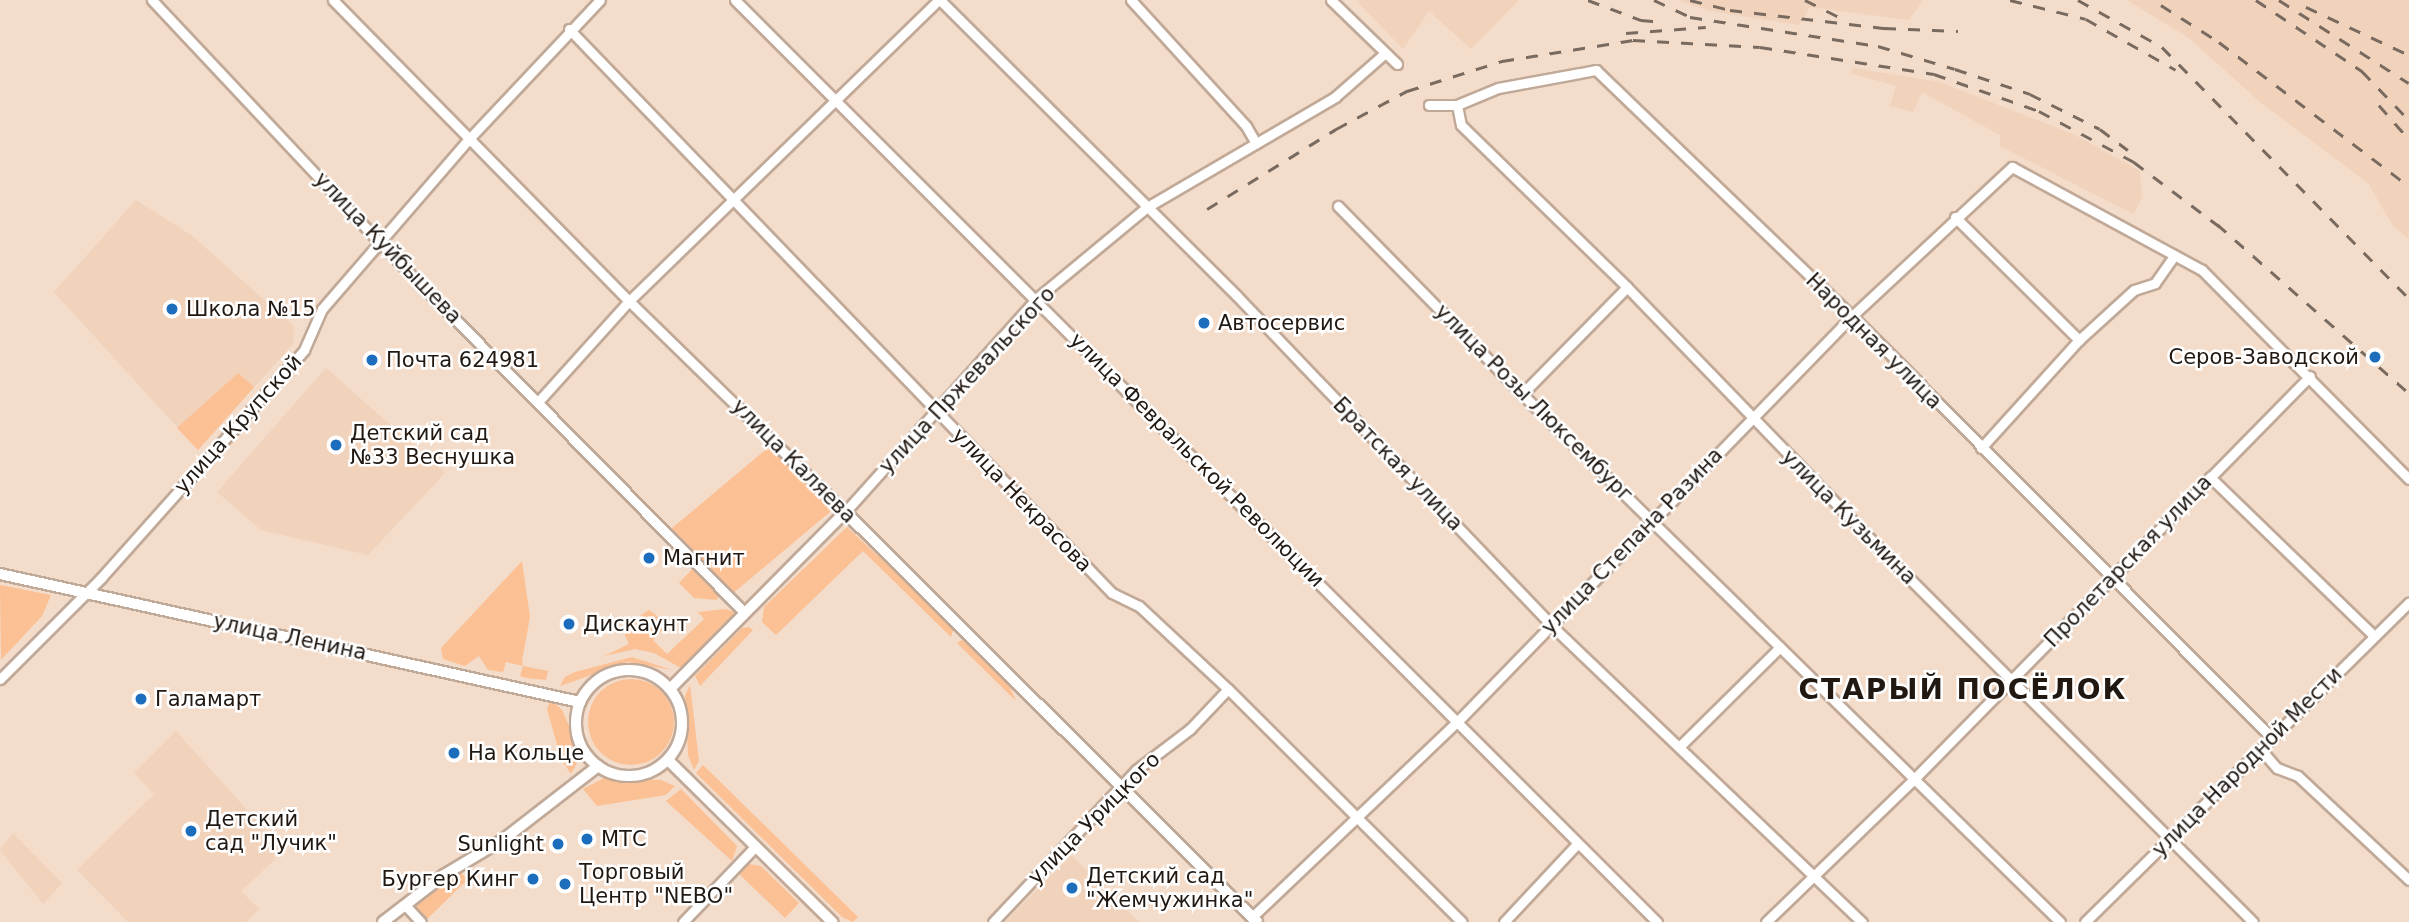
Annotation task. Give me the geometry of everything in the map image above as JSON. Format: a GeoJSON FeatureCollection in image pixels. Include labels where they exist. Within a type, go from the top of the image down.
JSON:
{"type":"FeatureCollection","features":[{"type":"Feature","properties":{"kind":"street","name":"улица Куйбышева"},"geometry":{"type":"LineString","coordinates":[[152,0],[381,244],[745,613]]}},
{"type":"Feature","properties":{"kind":"street","name":"улица Каляева"},"geometry":{"type":"LineString","coordinates":[[333,0],[629,301],[1254,920]]}},
{"type":"Feature","properties":{"kind":"street","name":"улица Крупской"},"geometry":{"type":"LineString","coordinates":[[0,679],[85,593],[304,350],[322,309],[381,244],[468,140],[569,29],[600,0]]}},
{"type":"Feature","properties":{"kind":"street","name":"улица Февральской Революции"},"geometry":{"type":"LineString","coordinates":[[735,0],[1037,298],[1657,922]]}},
{"type":"Feature","properties":{"kind":"street"},"geometry":{"type":"LineString","coordinates":[[538,402],[629,301],[835,98],[939,0]]}},
{"type":"Feature","properties":{"kind":"street","name":"Братская улица"},"geometry":{"type":"LineString","coordinates":[[939,0],[1147,207],[1551,625],[1862,922]]}},
{"type":"Feature","properties":{"kind":"street"},"geometry":{"type":"LineString","coordinates":[[1131,0],[1246,125],[1256,143]]}},
{"type":"Feature","properties":{"kind":"street"},"geometry":{"type":"LineString","coordinates":[[1331,0],[1397,64]]}},
{"type":"Feature","properties":{"kind":"street","name":"улица Некрасова"},"geometry":{"type":"LineString","coordinates":[[569,29],[939,411],[981,461],[1112,593],[1139,606],[1228,689],[1462,922]]}},
{"type":"Feature","properties":{"kind":"street","name":"улица Пржевальского"},"geometry":{"type":"LineString","coordinates":[[670,689],[845,512],[939,411],[1037,298],[1147,207],[1335,97],[1384,54]]}},
{"type":"Feature","properties":{"kind":"street","name":"Народная улица"},"geometry":{"type":"LineString","coordinates":[[1429,105],[1457,105],[1498,88],[1596,70],[1852,316],[2271,737]]}},
{"type":"Feature","properties":{"kind":"street","name":"улица Кузьмина"},"geometry":{"type":"LineString","coordinates":[[1457,105],[1461,125],[1627,287],[1751,417],[2253,922]]}},
{"type":"Feature","properties":{"kind":"street","name":"улица Степана Разина"},"geometry":{"type":"LineString","coordinates":[[1254,920],[1457,722],[1852,316],[1955,217],[2012,167],[2174,256]]}},
{"type":"Feature","properties":{"kind":"street","name":"улица Розы Люксембург"},"geometry":{"type":"LineString","coordinates":[[1338,206],[1522,394],[1916,777],[2060,922]]}},
{"type":"Feature","properties":{"kind":"street"},"geometry":{"type":"LineString","coordinates":[[1955,217],[2079,340]]}},
{"type":"Feature","properties":{"kind":"street"},"geometry":{"type":"LineString","coordinates":[[1981,448],[2079,340],[2134,290],[2155,284],[2174,256],[2209,276],[2409,479]]}},
{"type":"Feature","properties":{"kind":"street"},"geometry":{"type":"LineString","coordinates":[[1522,394],[1627,287]]}},
{"type":"Feature","properties":{"kind":"street","name":"Пролетарская улица"},"geometry":{"type":"LineString","coordinates":[[1766,922],[1813,873],[1916,777],[2310,376]]}},
{"type":"Feature","properties":{"kind":"street"},"geometry":{"type":"LineString","coordinates":[[2210,477],[2374,636]]}},
{"type":"Feature","properties":{"kind":"street","name":"улица Ленина"},"geometry":{"type":"LineString","coordinates":[[0,574],[580,702]]}},
{"type":"Feature","properties":{"kind":"street","name":"улица Народной Мести"},"geometry":{"type":"LineString","coordinates":[[2085,922],[2262,751],[2271,737],[2409,603]]}},
{"type":"Feature","properties":{"kind":"street"},"geometry":{"type":"LineString","coordinates":[[1679,747],[1780,647]]}},
{"type":"Feature","properties":{"kind":"street"},"geometry":{"type":"LineString","coordinates":[[620,670],[645,672],[670,689],[680,708],[682,725],[668,760],[649,773],[631,776],[598,766],[578,737],[580,702],[596,681],[620,670]]}},
{"type":"Feature","properties":{"kind":"street","name":"улица Урицкого"},"geometry":{"type":"LineString","coordinates":[[993,922],[1120,787],[1190,729],[1228,689]]}},
{"type":"Feature","properties":{"kind":"street"},"geometry":{"type":"LineString","coordinates":[[2262,751],[2277,768],[2298,775],[2409,880]]}},
{"type":"Feature","properties":{"kind":"street"},"geometry":{"type":"LineString","coordinates":[[668,760],[832,922]]}},
{"type":"Feature","properties":{"kind":"street"},"geometry":{"type":"LineString","coordinates":[[383,922],[444,875],[504,839],[598,766]]}},
{"type":"Feature","properties":{"kind":"street"},"geometry":{"type":"LineString","coordinates":[[683,922],[752,841]]}},
{"type":"Feature","properties":{"kind":"street"},"geometry":{"type":"LineString","coordinates":[[1504,922],[1577,844]]}},
{"type":"Feature","properties":{"kind":"street"},"geometry":{"type":"LineString","coordinates":[[405,905],[421,922]]}},
{"type":"Feature","properties":{"kind":"shaded area"},"geometry":{"type":"Polygon","coordinates":[[[1356,0],[1519,0],[1471,49],[1429,11],[1403,49],[1356,0]]]}},
{"type":"Feature","properties":{"kind":"shaded area"},"geometry":{"type":"Polygon","coordinates":[[[1678,0],[1923,0],[1909,20],[1810,7],[1799,25],[1711,11],[1678,0]]]}},
{"type":"Feature","properties":{"kind":"shaded area"},"geometry":{"type":"Polygon","coordinates":[[[2127,0],[2409,0],[2409,239],[2393,226],[2368,183],[2260,102],[2189,38],[2127,0]]]}},
{"type":"Feature","properties":{"kind":"shaded area"},"geometry":{"type":"Polygon","coordinates":[[[1853,68],[1940,82],[2075,135],[2140,171],[2142,198],[2133,214],[2000,146],[2000,135],[1922,92],[1913,112],[1890,106],[1896,86],[1850,73],[1853,68]]]}},
{"type":"Feature","properties":{"kind":"shaded area","name":"Школа №15"},"geometry":{"type":"Polygon","coordinates":[[[136,200],[191,235],[294,326],[293,344],[198,450],[54,292],[136,200]]]}},
{"type":"Feature","properties":{"kind":"shaded area","name":"Детский сад №33 Веснушка"},"geometry":{"type":"Polygon","coordinates":[[[326,368],[445,473],[368,555],[261,530],[217,492],[326,368]]]}},
{"type":"Feature","properties":{"kind":"shaded area"},"geometry":{"type":"Polygon","coordinates":[[[238,373],[254,387],[198,450],[177,428],[238,373]]]}},
{"type":"Feature","properties":{"kind":"shaded area"},"geometry":{"type":"Polygon","coordinates":[[[776,441],[833,509],[727,599],[670,530],[776,441]]]}},
{"type":"Feature","properties":{"kind":"shaded area"},"geometry":{"type":"Polygon","coordinates":[[[847,527],[954,627],[951,637],[863,551],[776,635],[762,622],[764,607],[847,527]]]}},
{"type":"Feature","properties":{"kind":"shaded area"},"geometry":{"type":"Polygon","coordinates":[[[522,561],[530,617],[523,666],[506,662],[503,672],[488,670],[479,656],[465,666],[443,659],[441,648],[522,561]]]}},
{"type":"Feature","properties":{"kind":"shaded area"},"geometry":{"type":"Polygon","coordinates":[[[694,567],[719,593],[717,600],[694,598],[679,583],[694,567]]]}},
{"type":"Feature","properties":{"kind":"shaded area"},"geometry":{"type":"Polygon","coordinates":[[[0,585],[51,595],[42,616],[1,660],[0,585]]]}},
{"type":"Feature","properties":{"kind":"shaded area"},"geometry":{"type":"Polygon","coordinates":[[[726,609],[734,612],[734,617],[681,668],[654,653],[635,649],[604,656],[629,644],[622,628],[649,610],[668,624],[653,640],[667,654],[704,619],[698,612],[726,609]]]}},
{"type":"Feature","properties":{"kind":"shaded area"},"geometry":{"type":"Polygon","coordinates":[[[749,627],[753,630],[700,686],[695,676],[742,628],[749,627]]]}},
{"type":"Feature","properties":{"kind":"shaded area"},"geometry":{"type":"Polygon","coordinates":[[[962,640],[1006,679],[1016,701],[957,643],[962,640]]]}},
{"type":"Feature","properties":{"kind":"shaded area"},"geometry":{"type":"Polygon","coordinates":[[[632,657],[672,670],[628,662],[560,686],[565,677],[575,672],[632,657]]]}},
{"type":"Feature","properties":{"kind":"shaded area"},"geometry":{"type":"Polygon","coordinates":[[[523,666],[548,671],[546,680],[520,676],[523,666]]]}},
{"type":"Feature","properties":{"kind":"shaded area"},"geometry":{"type":"Polygon","coordinates":[[[631,679],[655,686],[667,698],[674,722],[667,746],[655,758],[631,765],[607,758],[595,746],[588,722],[595,698],[607,686],[631,679]]]}},
{"type":"Feature","properties":{"kind":"shaded area"},"geometry":{"type":"Polygon","coordinates":[[[690,685],[699,761],[694,770],[688,755],[685,695],[690,685]]]}},
{"type":"Feature","properties":{"kind":"shaded area"},"geometry":{"type":"Polygon","coordinates":[[[551,700],[562,710],[570,728],[577,763],[571,774],[561,759],[547,709],[551,700]]]}},
{"type":"Feature","properties":{"kind":"shaded area","name":"Детский сад \"Лучик\""},"geometry":{"type":"Polygon","coordinates":[[[176,731],[284,851],[241,891],[259,909],[246,922],[128,922],[77,870],[154,794],[134,773],[176,731]]]}},
{"type":"Feature","properties":{"kind":"shaded area"},"geometry":{"type":"Polygon","coordinates":[[[703,765],[858,917],[853,922],[842,917],[696,773],[703,765]]]}},
{"type":"Feature","properties":{"kind":"shaded area"},"geometry":{"type":"Polygon","coordinates":[[[604,778],[661,780],[675,786],[666,795],[597,806],[583,789],[604,778]]]}},
{"type":"Feature","properties":{"kind":"shaded area"},"geometry":{"type":"Polygon","coordinates":[[[681,789],[737,846],[732,861],[666,801],[681,789]]]}},
{"type":"Feature","properties":{"kind":"shaded area"},"geometry":{"type":"Polygon","coordinates":[[[13,833],[62,883],[43,904],[0,850],[13,833]]]}},
{"type":"Feature","properties":{"kind":"shaded area","name":"Детский сад \"Жемчужинка\""},"geometry":{"type":"Polygon","coordinates":[[[1071,855],[1139,922],[1005,922],[1071,855]]]}},
{"type":"Feature","properties":{"kind":"shaded area"},"geometry":{"type":"Polygon","coordinates":[[[749,864],[761,866],[799,903],[785,918],[738,873],[749,864]]]}},
{"type":"Feature","properties":{"kind":"shaded area"},"geometry":{"type":"Polygon","coordinates":[[[457,867],[467,880],[424,922],[405,905],[457,867]]]}},
{"type":"Feature","properties":{"kind":"railway"},"geometry":{"type":"LineString","coordinates":[[1588,0],[1641,20],[1664,22]]}},
{"type":"Feature","properties":{"kind":"railway"},"geometry":{"type":"LineString","coordinates":[[1654,0],[1690,17],[1878,46],[1955,69],[2030,94],[2100,129],[2128,150]]}},
{"type":"Feature","properties":{"kind":"railway"},"geometry":{"type":"LineString","coordinates":[[1690,0],[1730,10],[1892,29]]}},
{"type":"Feature","properties":{"kind":"railway"},"geometry":{"type":"LineString","coordinates":[[1805,0],[1843,19]]}},
{"type":"Feature","properties":{"kind":"railway"},"geometry":{"type":"LineString","coordinates":[[2010,0],[2086,19],[2176,70]]}},
{"type":"Feature","properties":{"kind":"railway"},"geometry":{"type":"LineString","coordinates":[[2078,0],[2162,47],[2409,298]]}},
{"type":"Feature","properties":{"kind":"railway"},"geometry":{"type":"LineString","coordinates":[[2256,0],[2362,71],[2409,120]]}},
{"type":"Feature","properties":{"kind":"railway"},"geometry":{"type":"LineString","coordinates":[[2279,0],[2409,83]]}},
{"type":"Feature","properties":{"kind":"railway"},"geometry":{"type":"LineString","coordinates":[[2161,5],[2219,42],[2409,186]]}},
{"type":"Feature","properties":{"kind":"railway"},"geometry":{"type":"LineString","coordinates":[[2306,7],[2409,55]]}},
{"type":"Feature","properties":{"kind":"railway"},"geometry":{"type":"LineString","coordinates":[[1626,33],[1706,27]]}},
{"type":"Feature","properties":{"kind":"railway"},"geometry":{"type":"LineString","coordinates":[[1884,28],[1958,31]]}},
{"type":"Feature","properties":{"kind":"railway"},"geometry":{"type":"LineString","coordinates":[[1207,209],[1336,129],[1407,91],[1502,61],[1633,40],[1760,47],[1934,74],[2039,111],[2134,162],[2223,229]]}},
{"type":"Feature","properties":{"kind":"railway"},"geometry":{"type":"LineString","coordinates":[[2379,105],[2409,139]]}},
{"type":"Feature","properties":{"kind":"railway"},"geometry":{"type":"LineString","coordinates":[[2217,224],[2409,393]]}},
{"type":"Feature","properties":{"kind":"place","name":"Школа №15"},"geometry":{"type":"Point","coordinates":[172,309]}},
{"type":"Feature","properties":{"kind":"place","name":"Автосервис"},"geometry":{"type":"Point","coordinates":[1204,323]}},
{"type":"Feature","properties":{"kind":"place","name":"Серов-Заводской"},"geometry":{"type":"Point","coordinates":[2375,357]}},
{"type":"Feature","properties":{"kind":"place","name":"Почта 624981"},"geometry":{"type":"Point","coordinates":[372,360]}},
{"type":"Feature","properties":{"kind":"place","name":"Детский сад №33 Веснушка"},"geometry":{"type":"Point","coordinates":[336,445]}},
{"type":"Feature","properties":{"kind":"place","name":"Магнит"},"geometry":{"type":"Point","coordinates":[649,558]}},
{"type":"Feature","properties":{"kind":"place","name":"Дискаунт"},"geometry":{"type":"Point","coordinates":[569,624]}},
{"type":"Feature","properties":{"kind":"place","name":"Галамарт"},"geometry":{"type":"Point","coordinates":[141,699]}},
{"type":"Feature","properties":{"kind":"place","name":"На Кольце"},"geometry":{"type":"Point","coordinates":[454,753]}},
{"type":"Feature","properties":{"kind":"place","name":"Детский сад \"Лучик\""},"geometry":{"type":"Point","coordinates":[191,831]}},
{"type":"Feature","properties":{"kind":"place","name":"МТС"},"geometry":{"type":"Point","coordinates":[587,839]}},
{"type":"Feature","properties":{"kind":"place","name":"Sunlight"},"geometry":{"type":"Point","coordinates":[558,844]}},
{"type":"Feature","properties":{"kind":"place","name":"Бургер Кинг"},"geometry":{"type":"Point","coordinates":[533,879]}},
{"type":"Feature","properties":{"kind":"place","name":"Торговый Центр \"NEBO\""},"geometry":{"type":"Point","coordinates":[565,884]}},
{"type":"Feature","properties":{"kind":"place","name":"Детский сад \"Жемчужинка\""},"geometry":{"type":"Point","coordinates":[1072,888]}},
{"type":"Feature","properties":{"kind":"district","name":"СТАРЫЙ ПОСЁЛОК"},"geometry":{"type":"Point","coordinates":[1963,690]}}]}
